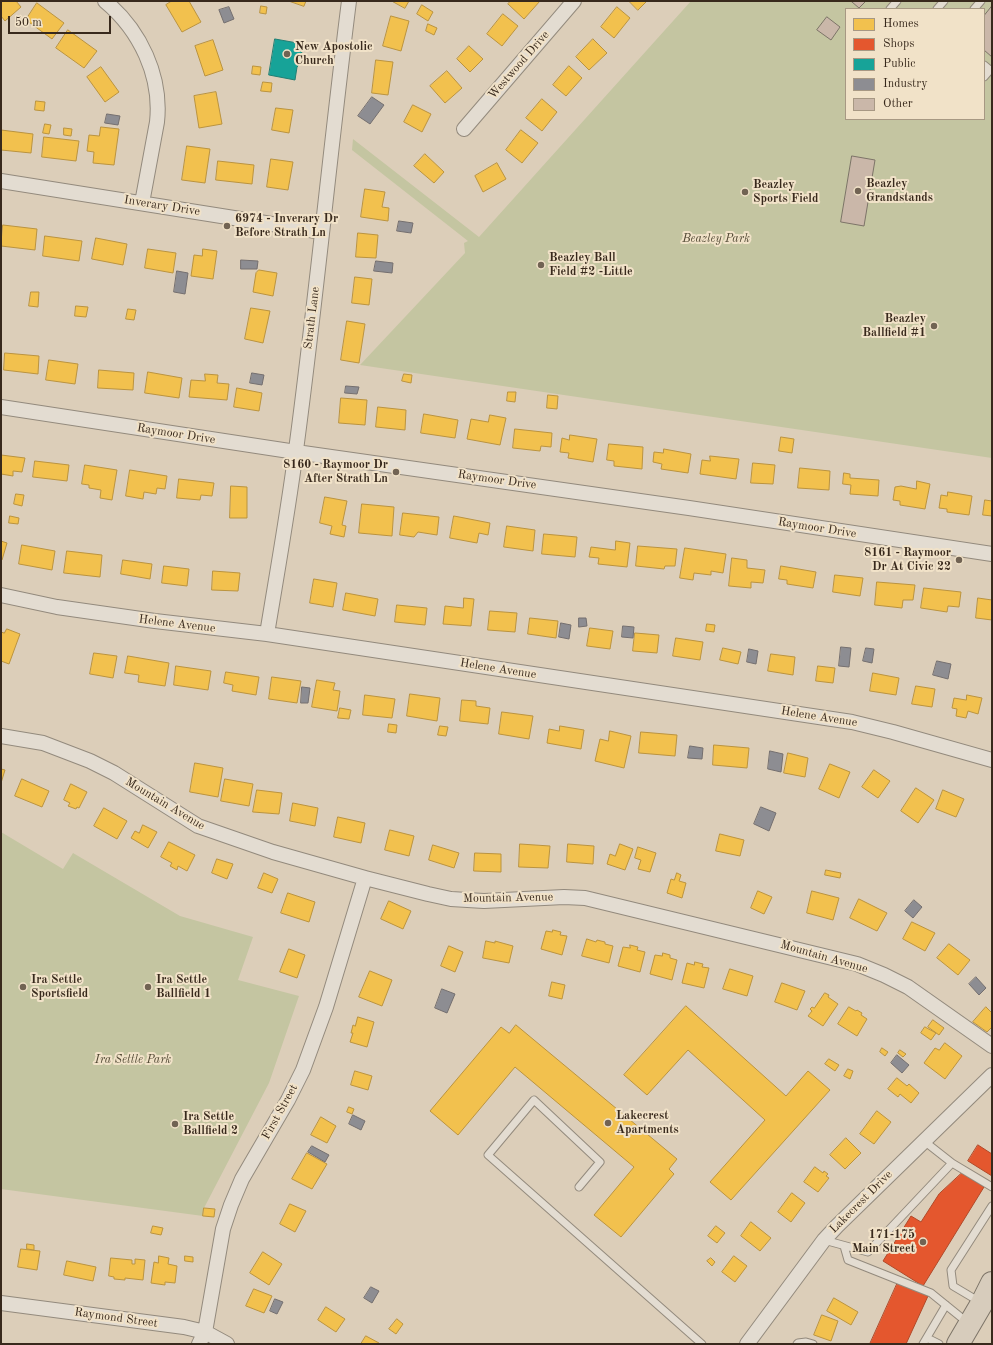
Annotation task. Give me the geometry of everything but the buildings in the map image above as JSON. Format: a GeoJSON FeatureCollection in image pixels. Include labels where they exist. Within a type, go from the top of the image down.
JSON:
{"type":"FeatureCollection","features":[{"type":"Feature","properties":{"kind":"main road"},"geometry":{"type":"LineString","coordinates":[[958,1344],[992,1283]]}},
{"type":"Feature","properties":{"kind":"street"},"geometry":{"type":"LineString","coordinates":[[105,1],[128,24],[140,42],[149,63],[157,91],[157,122],[142,203]]}},
{"type":"Feature","properties":{"kind":"street","name":"Strath Lane"},"geometry":{"type":"LineString","coordinates":[[267,634],[296,452],[333,126],[349,1]]}},
{"type":"Feature","properties":{"kind":"street","name":"Westwood Drive"},"geometry":{"type":"LineString","coordinates":[[464,129],[574,1]]}},
{"type":"Feature","properties":{"kind":"street","name":"Inverary Drive"},"geometry":{"type":"LineString","coordinates":[[1,181],[322,232]]}},
{"type":"Feature","properties":{"kind":"street","name":"Raymoor Drive"},"geometry":{"type":"LineString","coordinates":[[1,407],[296,452],[681,507],[992,554]]}},
{"type":"Feature","properties":{"kind":"street","name":"Helene Avenue"},"geometry":{"type":"LineString","coordinates":[[1,594],[65,608],[155,621],[267,634],[852,722],[992,760]]}},
{"type":"Feature","properties":{"kind":"street","name":"Mountain Avenue"},"geometry":{"type":"LineString","coordinates":[[1,736],[43,743],[90,761],[114,773],[175,813],[198,826],[273,852],[365,878],[451,899],[484,901],[564,897],[585,898],[850,962],[884,975],[908,987],[992,1046]]}},
{"type":"Feature","properties":{"kind":"street","name":"First Street"},"geometry":{"type":"LineString","coordinates":[[202,1338],[223,1230],[231,1205],[242,1179],[288,1100],[303,1070],[326,1007],[365,878]]}},
{"type":"Feature","properties":{"kind":"street","name":"Lakecrest Drive"},"geometry":{"type":"LineString","coordinates":[[747,1344],[824,1240],[852,1209],[992,1075]]}},
{"type":"Feature","properties":{"kind":"street","name":"Raymond Street"},"geometry":{"type":"LineString","coordinates":[[1,1302],[184,1327],[202,1338],[227,1344]]}},
{"type":"Feature","properties":{"kind":"lane"},"geometry":{"type":"LineString","coordinates":[[985,66],[990,70],[985,76]]}},
{"type":"Feature","properties":{"kind":"lane"},"geometry":{"type":"LineString","coordinates":[[579,1187],[600,1162],[534,1100],[488,1155],[702,1344]]}},
{"type":"Feature","properties":{"kind":"lane"},"geometry":{"type":"LineString","coordinates":[[924,1140],[952,1163],[992,1187]]}},
{"type":"Feature","properties":{"kind":"lane"},"geometry":{"type":"LineString","coordinates":[[824,1240],[868,1252],[952,1163]]}},
{"type":"Feature","properties":{"kind":"lane"},"geometry":{"type":"LineString","coordinates":[[982,1303],[953,1286],[951,1270],[992,1206]]}},
{"type":"Feature","properties":{"kind":"lane"},"geometry":{"type":"LineString","coordinates":[[844,1246],[848,1260],[931,1293],[970,1324]]}},
{"type":"Feature","properties":{"kind":"lane"},"geometry":{"type":"LineString","coordinates":[[939,1344],[925,1341],[946,1305]]}},
{"type":"Feature","properties":{"kind":"lane"},"geometry":{"type":"LineString","coordinates":[[797,1344],[806,1342],[813,1344]]}},
{"type":"Feature","properties":{"kind":"green space","name":"Beazley Park"},"geometry":{"type":"Polygon","coordinates":[[[691,1],[992,1],[992,458],[360,365],[465,253],[464,243],[468,241],[352,150],[353,139],[479,237],[691,1]]]}},
{"type":"Feature","properties":{"kind":"green space","name":"Ira Settle Park"},"geometry":{"type":"Polygon","coordinates":[[[1,832],[63,869],[73,853],[180,916],[253,937],[238,980],[299,996],[269,1083],[204,1208],[203,1216],[1,1189],[1,832]]]}},
{"type":"Feature","properties":{"kind":"place","name":"New Apostolic Church"},"geometry":{"type":"Point","coordinates":[287,54]}},
{"type":"Feature","properties":{"kind":"place","name":"Beazley Grandstands"},"geometry":{"type":"Point","coordinates":[858,191]}},
{"type":"Feature","properties":{"kind":"place","name":"Beazley Sports Field"},"geometry":{"type":"Point","coordinates":[745,192]}},
{"type":"Feature","properties":{"kind":"place","name":"6974 - Inverary Dr Before Strath Ln"},"geometry":{"type":"Point","coordinates":[227,226]}},
{"type":"Feature","properties":{"kind":"place","name":"Beazley Ball Field #2 -Little"},"geometry":{"type":"Point","coordinates":[541,265]}},
{"type":"Feature","properties":{"kind":"place","name":"Beazley Ballfield #1"},"geometry":{"type":"Point","coordinates":[934,326]}},
{"type":"Feature","properties":{"kind":"place","name":"8160 - Raymoor Dr After Strath Ln"},"geometry":{"type":"Point","coordinates":[396,472]}},
{"type":"Feature","properties":{"kind":"place","name":"8161 - Raymoor Dr At Civic 22"},"geometry":{"type":"Point","coordinates":[959,560]}},
{"type":"Feature","properties":{"kind":"place","name":"Ira Settle Sportsfield"},"geometry":{"type":"Point","coordinates":[23,987]}},
{"type":"Feature","properties":{"kind":"place","name":"Ira Settle Ballfield 1"},"geometry":{"type":"Point","coordinates":[148,987]}},
{"type":"Feature","properties":{"kind":"place","name":"Lakecrest Apartments"},"geometry":{"type":"Point","coordinates":[608,1123]}},
{"type":"Feature","properties":{"kind":"place","name":"Ira Settle Ballfield 2"},"geometry":{"type":"Point","coordinates":[175,1124]}},
{"type":"Feature","properties":{"kind":"place","name":"171-175 Main Street"},"geometry":{"type":"Point","coordinates":[923,1242]}}]}
